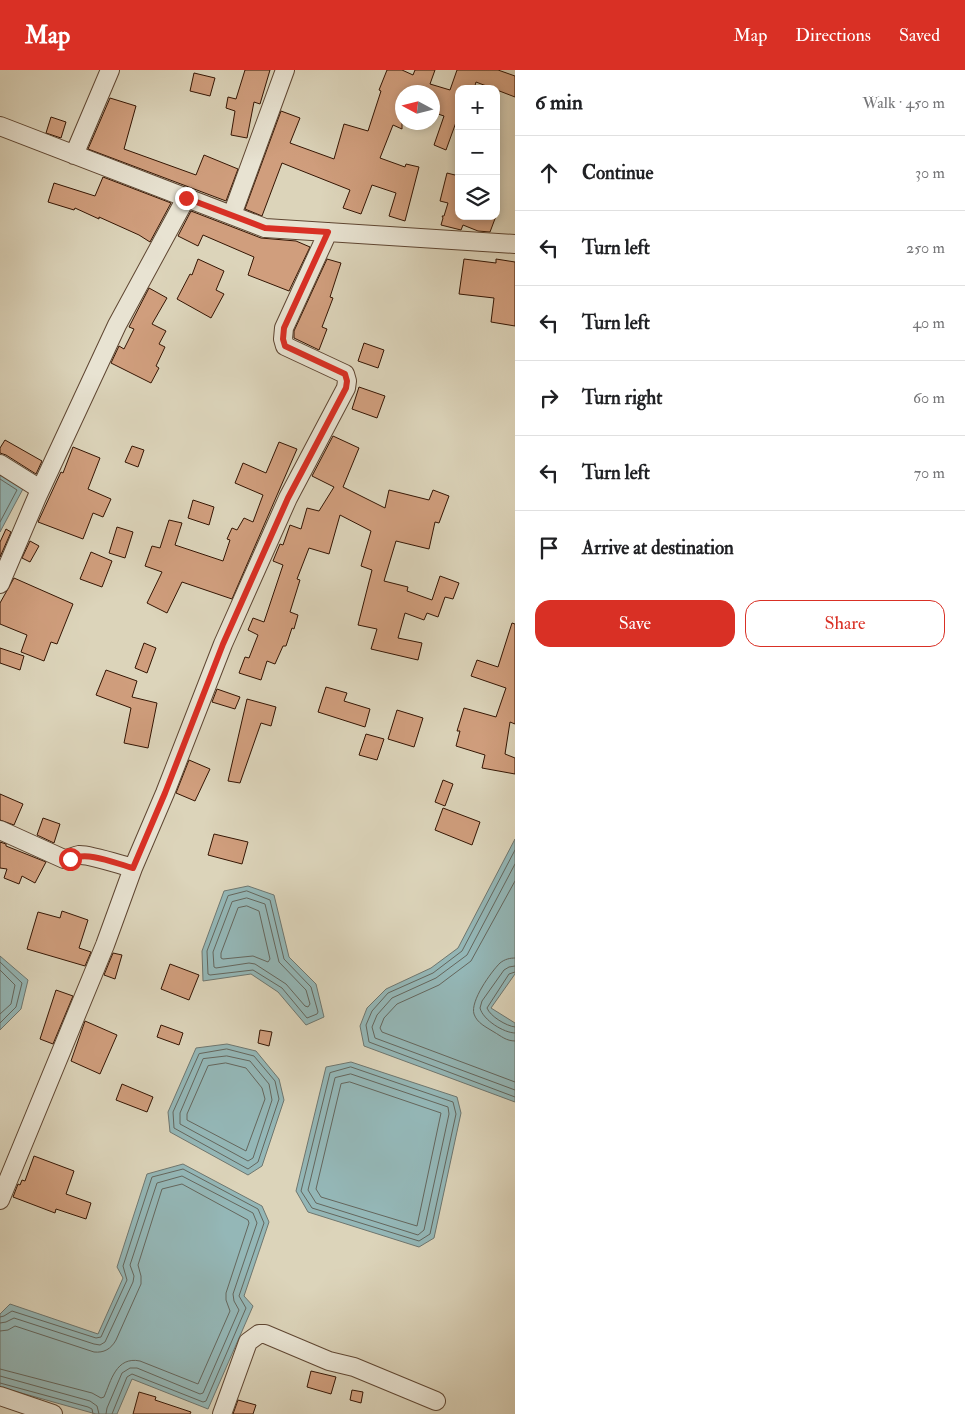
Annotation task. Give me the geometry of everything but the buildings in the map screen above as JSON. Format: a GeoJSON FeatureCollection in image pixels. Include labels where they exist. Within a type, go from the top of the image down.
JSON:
{"type":"FeatureCollection","features":[{"type":"Feature","properties":{"kind":"street"},"geometry":{"type":"LineString","coordinates":[[74,155],[110,70]]}},
{"type":"Feature","properties":{"kind":"street"},"geometry":{"type":"LineString","coordinates":[[232,215],[284,70]]}},
{"type":"Feature","properties":{"kind":"street"},"geometry":{"type":"LineString","coordinates":[[0,127],[265,228],[515,244]]}},
{"type":"Feature","properties":{"kind":"street"},"geometry":{"type":"LineString","coordinates":[[0,584],[40,489],[117,325],[186,198]]}},
{"type":"Feature","properties":{"kind":"street"},"geometry":{"type":"LineString","coordinates":[[1,1196],[108,936],[133,868],[236,616],[288,498],[346,388],[345,374],[285,346],[283,339],[284,328],[328,232]]}},
{"type":"Feature","properties":{"kind":"street"},"geometry":{"type":"LineString","coordinates":[[0,464],[40,489]]}},
{"type":"Feature","properties":{"kind":"street"},"geometry":{"type":"LineString","coordinates":[[0,830],[64,859],[70,859],[79,855],[89,856],[133,868]]}},
{"type":"Feature","properties":{"kind":"street"},"geometry":{"type":"LineString","coordinates":[[222,1414],[248,1342],[259,1334],[265,1334],[330,1360],[354,1367],[436,1401]]}},
{"type":"Feature","properties":{"kind":"street"},"geometry":{"type":"LineString","coordinates":[[0,1396],[54,1414]]}},
{"type":"Feature","properties":{"kind":"water"},"geometry":{"type":"Polygon","coordinates":[[[0,473],[24,487],[0,532],[0,473]]]}},
{"type":"Feature","properties":{"kind":"water"},"geometry":{"type":"Polygon","coordinates":[[[515,839],[515,974],[491,1008],[515,1023],[515,1102],[364,1046],[360,1026],[367,1008],[386,989],[431,968],[458,948],[515,839]]]}},
{"type":"Feature","properties":{"kind":"water"},"geometry":{"type":"Polygon","coordinates":[[[248,886],[274,895],[289,957],[316,984],[324,1017],[306,1025],[278,992],[251,974],[203,981],[202,951],[224,891],[248,886]]]}},
{"type":"Feature","properties":{"kind":"water"},"geometry":{"type":"Polygon","coordinates":[[[0,956],[28,980],[21,1009],[0,1030],[0,956]]]}},
{"type":"Feature","properties":{"kind":"water"},"geometry":{"type":"Polygon","coordinates":[[[227,1044],[256,1051],[279,1079],[284,1100],[262,1166],[248,1175],[170,1132],[168,1112],[196,1048],[227,1044]]]}},
{"type":"Feature","properties":{"kind":"water"},"geometry":{"type":"Polygon","coordinates":[[[351,1062],[457,1097],[461,1113],[434,1238],[419,1247],[308,1212],[296,1191],[326,1067],[351,1062]]]}},
{"type":"Feature","properties":{"kind":"water"},"geometry":{"type":"Polygon","coordinates":[[[183,1164],[262,1206],[269,1222],[244,1296],[253,1306],[208,1409],[132,1379],[117,1414],[96,1414],[0,1387],[0,1314],[10,1304],[98,1334],[123,1278],[117,1267],[147,1174],[183,1164]]]}},
{"type":"Feature","properties":{"kind":"route"},"geometry":{"type":"LineString","coordinates":[[70,859],[79,855],[89,856],[133,868],[165,793],[223,644],[288,498],[346,388],[345,374],[285,346],[283,339],[284,328],[328,232],[265,228],[186,198]]}}]}
